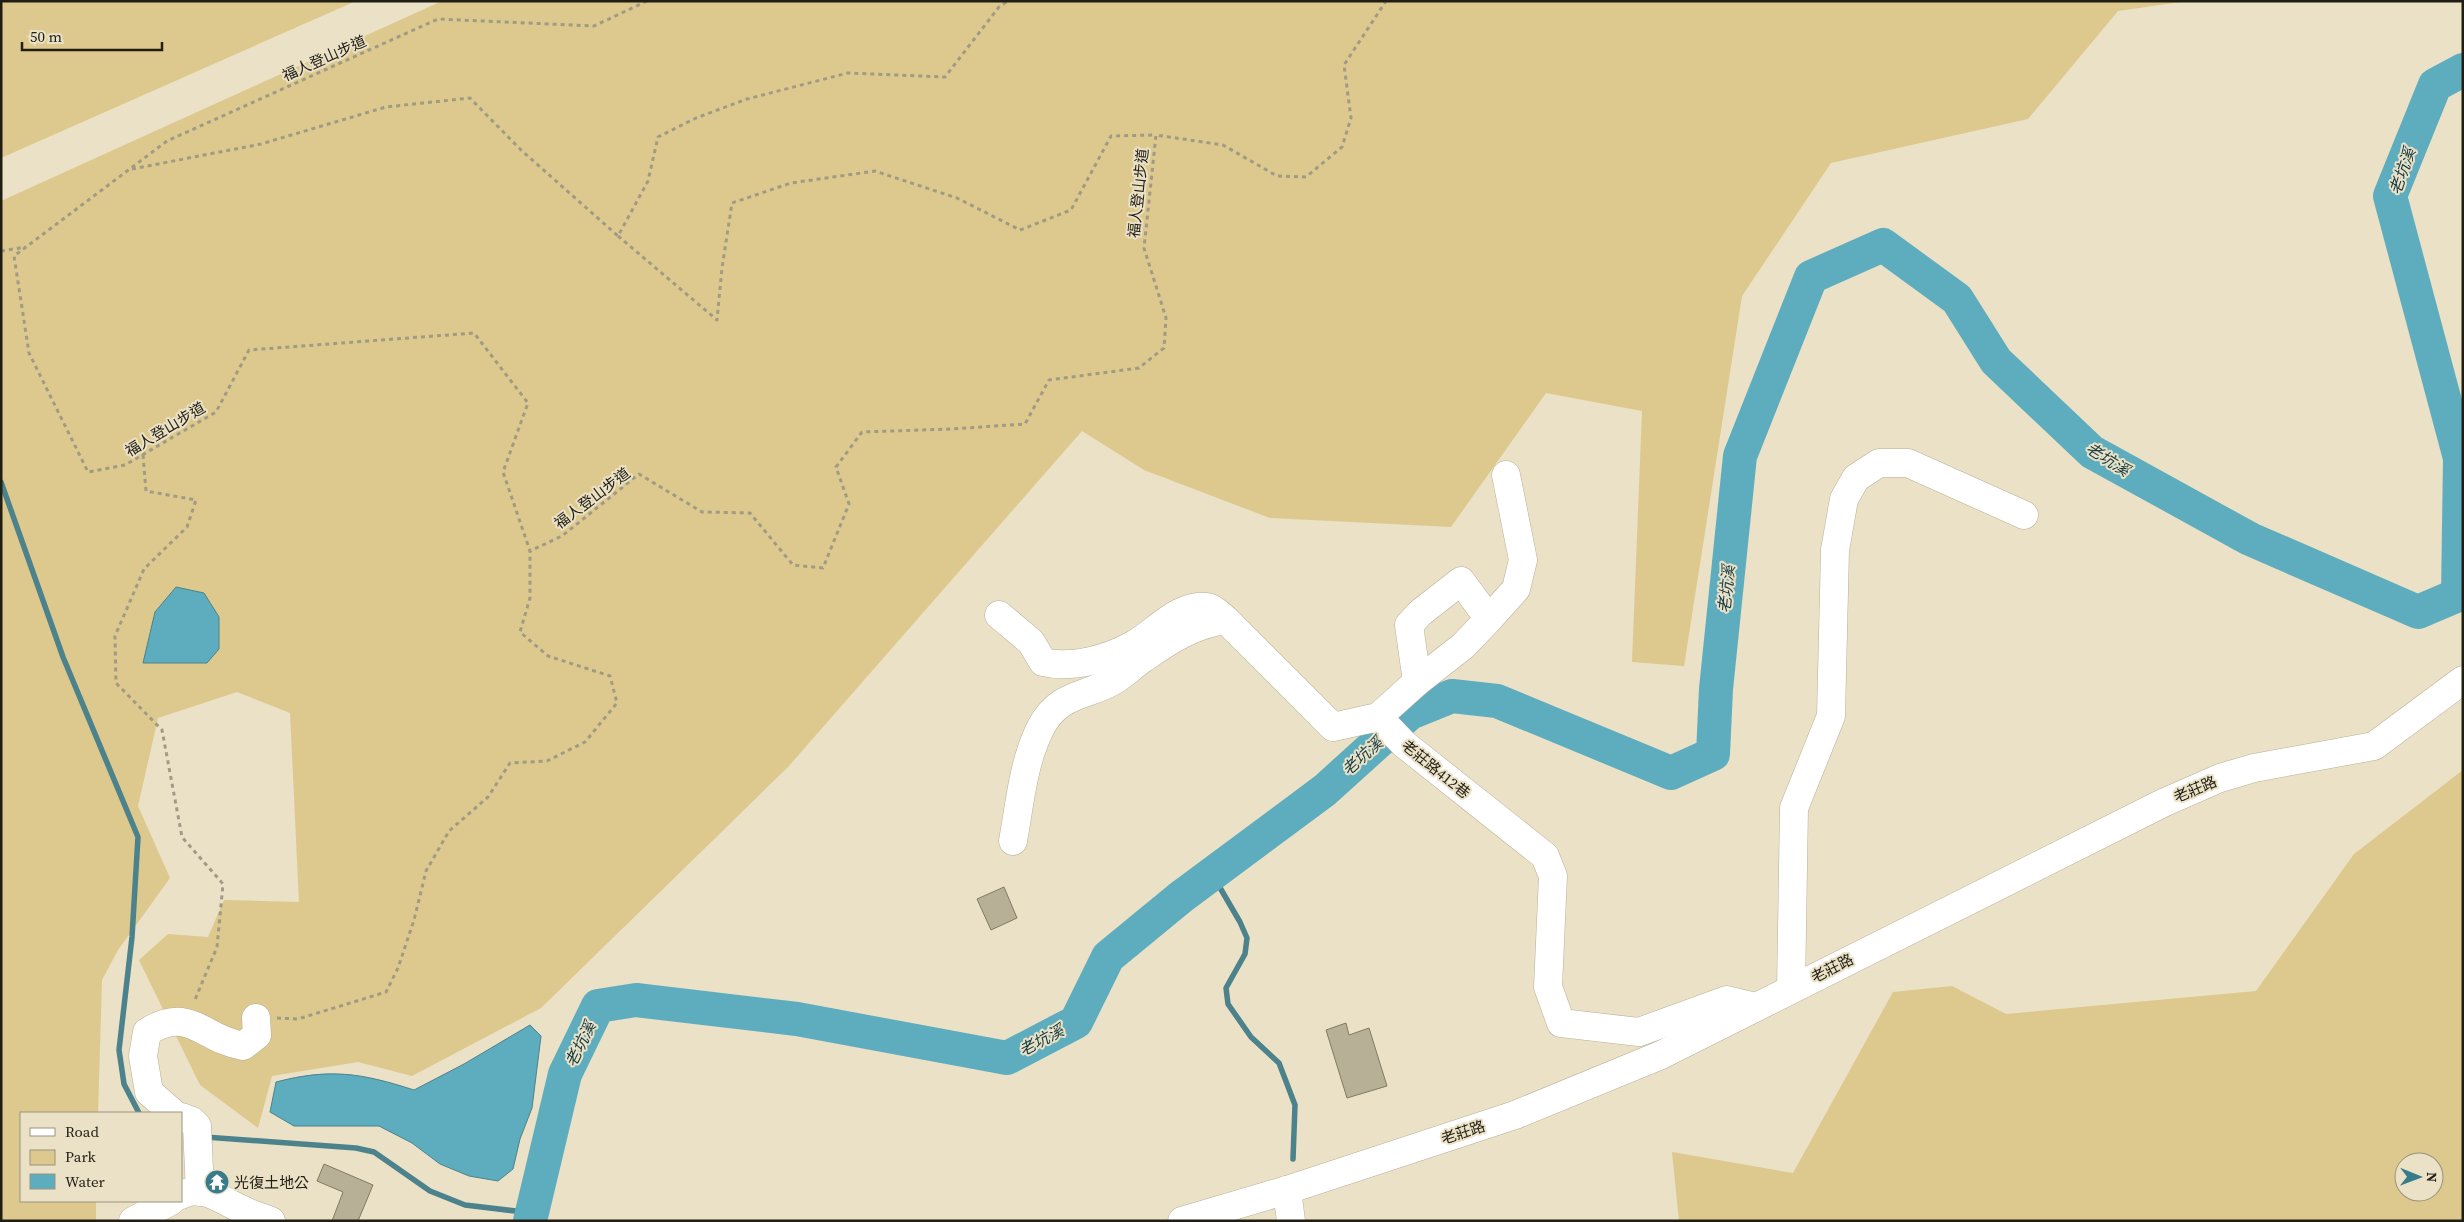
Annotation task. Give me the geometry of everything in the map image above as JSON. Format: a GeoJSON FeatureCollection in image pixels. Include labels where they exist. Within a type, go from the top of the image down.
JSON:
{"type":"FeatureCollection","features":[{"type":"Feature","properties":{"kind":"street"},"geometry":{"type":"LineString","coordinates":[[1791,989],[1794,808],[1831,716],[1835,550],[1844,499],[1856,478],[1879,463],[1908,463],[2024,514]]}},
{"type":"Feature","properties":{"kind":"street"},"geometry":{"type":"LineString","coordinates":[[999,615],[1031,642],[1043,662],[1054,665],[1072,664],[1119,652],[1171,619],[1200,607],[1210,607],[1226,620],[1333,727],[1378,717],[1417,682],[1463,646],[1516,589],[1523,560],[1506,475]]}},
{"type":"Feature","properties":{"kind":"street"},"geometry":{"type":"LineString","coordinates":[[1417,682],[1409,625],[1420,613],[1461,581],[1489,619]]}},
{"type":"Feature","properties":{"kind":"street"},"geometry":{"type":"LineString","coordinates":[[1013,842],[1024,778],[1031,754],[1042,726],[1063,701],[1113,681],[1143,658],[1188,632],[1212,622],[1226,620]]}},
{"type":"Feature","properties":{"kind":"street","name":"老莊路"},"geometry":{"type":"LineString","coordinates":[[1182,1221],[1287,1190],[1516,1115],[1661,1055],[2163,802],[2220,778],[2254,768],[2374,746],[2463,680]]}},
{"type":"Feature","properties":{"kind":"street","name":"老莊路412巷"},"geometry":{"type":"LineString","coordinates":[[1378,717],[1404,744],[1546,856],[1553,876],[1548,987],[1561,1024],[1639,1032],[1727,1000],[1756,1007]]}},
{"type":"Feature","properties":{"kind":"street"},"geometry":{"type":"LineString","coordinates":[[172,1112],[149,1092],[143,1056],[147,1032],[163,1022],[185,1021],[227,1044],[243,1046],[257,1035],[256,1018]]}},
{"type":"Feature","properties":{"kind":"street"},"geometry":{"type":"LineString","coordinates":[[192,1129],[190,1194],[215,1194],[241,1209],[271,1221]]}},
{"type":"Feature","properties":{"kind":"street"},"geometry":{"type":"LineString","coordinates":[[1287,1190],[1290,1221]]}},
{"type":"Feature","properties":{"kind":"street"},"geometry":{"type":"LineString","coordinates":[[133,1221],[169,1202]]}},
{"type":"Feature","properties":{"kind":"path","name":"福人登山步道"},"geometry":{"type":"LineString","coordinates":[[647,1],[594,26],[438,19],[168,141],[14,256],[28,353],[88,472],[125,466],[216,412],[249,350],[474,333],[528,403],[503,472],[530,551],[562,536],[639,474],[702,512],[750,513],[793,565],[823,568],[849,504],[836,467],[862,432],[1025,424],[1048,380],[1139,368],[1164,348],[1166,318],[1144,248],[1156,136],[1223,145],[1277,176],[1306,177],[1342,147],[1351,118],[1344,65],[1386,1]]}},
{"type":"Feature","properties":{"kind":"path"},"geometry":{"type":"LineString","coordinates":[[618,236],[648,181],[658,137],[696,118],[748,99],[848,73],[945,77],[999,7],[1008,1]]}},
{"type":"Feature","properties":{"kind":"path"},"geometry":{"type":"LineString","coordinates":[[129,170],[261,144],[386,107],[470,98],[522,150],[618,236],[717,320],[722,268],[732,203],[791,183],[875,171],[957,198],[1020,230],[1071,210],[1111,136],[1156,136]]}},
{"type":"Feature","properties":{"kind":"path"},"geometry":{"type":"LineString","coordinates":[[1,251],[27,246]]}},
{"type":"Feature","properties":{"kind":"path"},"geometry":{"type":"LineString","coordinates":[[143,455],[146,490],[196,500],[188,527],[144,569],[115,636],[116,683],[162,730],[182,837],[223,884],[217,947],[185,1021]]}},
{"type":"Feature","properties":{"kind":"path"},"geometry":{"type":"LineString","coordinates":[[256,1018],[298,1019],[386,992],[398,968],[412,928],[426,871],[449,831],[488,797],[510,763],[547,761],[585,742],[617,703],[610,676],[548,656],[520,632],[530,598],[530,551]]}},
{"type":"Feature","properties":{"kind":"green space"},"geometry":{"type":"Polygon","coordinates":[[[1,1],[356,1],[1,158],[1,1]]]}},
{"type":"Feature","properties":{"kind":"green space"},"geometry":{"type":"Polygon","coordinates":[[[442,1],[2188,1],[2118,11],[2028,119],[1831,163],[1742,296],[1684,666],[1632,662],[1642,411],[1546,393],[1451,527],[1270,518],[1144,470],[1082,431],[788,767],[541,1008],[412,1076],[358,1062],[272,1076],[258,1128],[200,1085],[139,960],[168,934],[208,937],[224,900],[299,902],[290,713],[237,692],[158,718],[138,806],[170,878],[118,950],[102,980],[98,1112],[20,1112],[20,1202],[96,1202],[96,1221],[1,1221],[1,201],[442,1]]]}},
{"type":"Feature","properties":{"kind":"green space"},"geometry":{"type":"Polygon","coordinates":[[[2463,770],[2463,1221],[1679,1221],[1672,1152],[1793,1173],[1893,992],[1952,986],[2006,1014],[2256,991],[2354,854],[2463,770]]]}},
{"type":"Feature","properties":{"kind":"water"},"geometry":{"type":"Polygon","coordinates":[[[176,587],[204,593],[219,617],[219,649],[207,663],[143,663],[155,612],[176,587]]]}},
{"type":"Feature","properties":{"kind":"water"},"geometry":{"type":"Polygon","coordinates":[[[530,1025],[541,1036],[532,1108],[520,1139],[513,1169],[498,1181],[469,1176],[440,1164],[412,1143],[379,1126],[294,1126],[270,1112],[276,1082],[313,1075],[345,1074],[361,1076],[414,1090],[464,1064],[530,1025]]]}},
{"type":"Feature","properties":{"kind":"building"},"geometry":{"type":"Polygon","coordinates":[[[1004,887],[1017,918],[991,930],[977,899],[1004,887]]]}},
{"type":"Feature","properties":{"kind":"building"},"geometry":{"type":"Polygon","coordinates":[[[1346,1023],[1349,1035],[1369,1028],[1387,1086],[1347,1098],[1326,1030],[1346,1023]]]}},
{"type":"Feature","properties":{"kind":"building"},"geometry":{"type":"Polygon","coordinates":[[[324,1164],[373,1185],[358,1221],[332,1221],[343,1192],[317,1181],[324,1164]]]}},
{"type":"Feature","properties":{"kind":"waterway","name":"老坑溪"},"geometry":{"type":"LineString","coordinates":[[530,1221],[565,1074],[598,1006],[636,1000],[797,1019],[1007,1058],[1076,1022],[1108,957],[1181,897],[1325,790],[1410,713],[1452,696],[1497,701],[1671,773],[1713,754],[1716,689],[1740,456],[1811,277],[1883,245],[1957,299],[1996,361],[2092,452],[2250,539],[2418,612],[2458,595],[2460,458],[2390,196],[2435,85],[2463,70]]}},
{"type":"Feature","properties":{"kind":"waterway"},"geometry":{"type":"LineString","coordinates":[[1,482],[63,657],[138,837],[132,937],[119,1050],[124,1084],[138,1112]]}},
{"type":"Feature","properties":{"kind":"waterway"},"geometry":{"type":"LineString","coordinates":[[1212,874],[1240,922],[1247,938],[1245,954],[1226,988],[1228,1004],[1251,1037],[1279,1063],[1295,1105],[1293,1159]]}},
{"type":"Feature","properties":{"kind":"waterway"},"geometry":{"type":"LineString","coordinates":[[205,1137],[356,1148],[374,1152],[430,1191],[465,1205],[532,1213]]}},
{"type":"Feature","properties":{"kind":"place","name":"光復土地公"},"geometry":{"type":"Point","coordinates":[217,1182]}}]}
